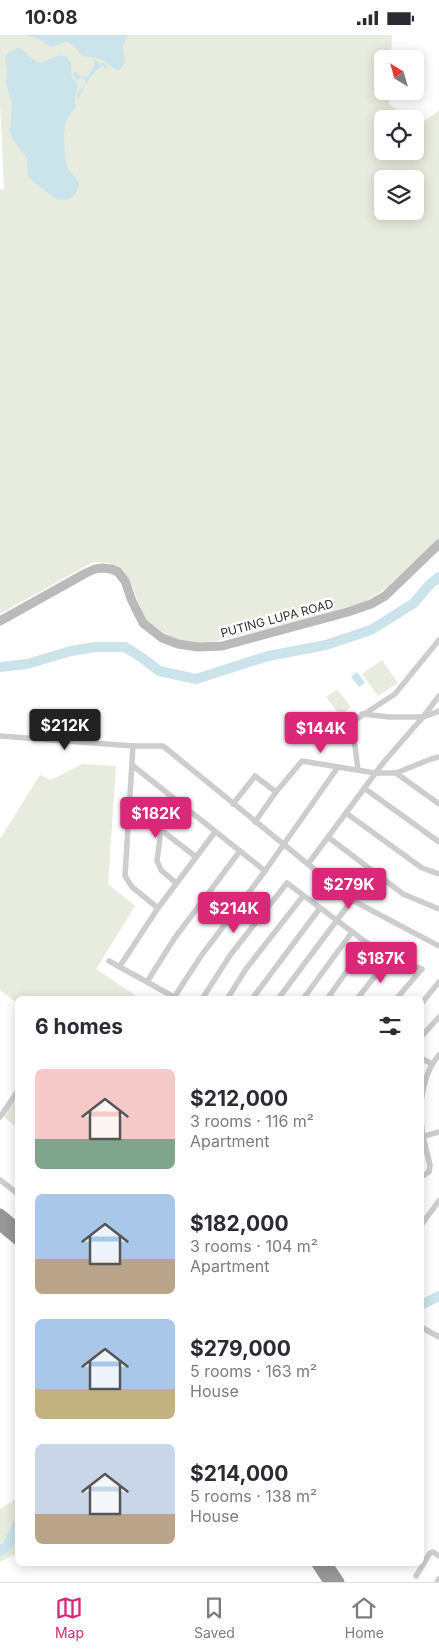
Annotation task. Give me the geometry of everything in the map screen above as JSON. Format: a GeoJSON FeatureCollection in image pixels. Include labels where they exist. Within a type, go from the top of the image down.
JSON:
{"type":"FeatureCollection","features":[{"type":"Feature","properties":{"kind":"highway"},"geometry":{"type":"LineString","coordinates":[[0,1214],[15,1226]]}},
{"type":"Feature","properties":{"kind":"highway"},"geometry":{"type":"LineString","coordinates":[[0,1225],[15,1238]]}},
{"type":"Feature","properties":{"kind":"highway"},"geometry":{"type":"LineString","coordinates":[[318,1566],[329,1582]]}},
{"type":"Feature","properties":{"kind":"highway"},"geometry":{"type":"LineString","coordinates":[[328,1566],[339,1582]]}},
{"type":"Feature","properties":{"kind":"street","name":"PUTING LUPA ROAD"},"geometry":{"type":"LineString","coordinates":[[0,621],[86,573],[103,568],[111,569],[118,573],[125,581],[143,623],[162,637],[185,645],[222,647],[371,604],[385,596],[439,544]]}},
{"type":"Feature","properties":{"kind":"street"},"geometry":{"type":"LineString","coordinates":[[358,770],[352,722],[395,694],[439,640]]}},
{"type":"Feature","properties":{"kind":"street"},"geometry":{"type":"LineString","coordinates":[[308,864],[375,773],[439,696]]}},
{"type":"Feature","properties":{"kind":"street"},"geometry":{"type":"LineString","coordinates":[[362,714],[390,717],[423,717],[439,711]]}},
{"type":"Feature","properties":{"kind":"street"},"geometry":{"type":"LineString","coordinates":[[0,736],[133,746],[163,746],[352,900],[438,945]]}},
{"type":"Feature","properties":{"kind":"street"},"geometry":{"type":"LineString","coordinates":[[133,746],[125,876],[132,887],[158,908]]}},
{"type":"Feature","properties":{"kind":"street"},"geometry":{"type":"LineString","coordinates":[[255,822],[276,792],[302,761],[375,773],[396,773],[439,757]]}},
{"type":"Feature","properties":{"kind":"street"},"geometry":{"type":"LineString","coordinates":[[431,759],[439,765]]}},
{"type":"Feature","properties":{"kind":"street"},"geometry":{"type":"LineString","coordinates":[[132,765],[265,871]]}},
{"type":"Feature","properties":{"kind":"street"},"geometry":{"type":"LineString","coordinates":[[174,996],[201,956],[265,871],[338,767]]}},
{"type":"Feature","properties":{"kind":"street"},"geometry":{"type":"LineString","coordinates":[[396,773],[439,804]]}},
{"type":"Feature","properties":{"kind":"street"},"geometry":{"type":"LineString","coordinates":[[233,804],[254,776],[276,792]]}},
{"type":"Feature","properties":{"kind":"street"},"geometry":{"type":"LineString","coordinates":[[364,788],[439,842]]}},
{"type":"Feature","properties":{"kind":"street"},"geometry":{"type":"LineString","coordinates":[[129,805],[196,857]]}},
{"type":"Feature","properties":{"kind":"street"},"geometry":{"type":"LineString","coordinates":[[346,813],[422,868],[439,874]]}},
{"type":"Feature","properties":{"kind":"street"},"geometry":{"type":"LineString","coordinates":[[160,830],[157,861],[161,869],[176,883]]}},
{"type":"Feature","properties":{"kind":"street"},"geometry":{"type":"LineString","coordinates":[[120,966],[158,908],[215,832]]}},
{"type":"Feature","properties":{"kind":"street"},"geometry":{"type":"LineString","coordinates":[[328,837],[403,894],[439,909]]}},
{"type":"Feature","properties":{"kind":"street"},"geometry":{"type":"LineString","coordinates":[[146,983],[174,939],[240,851]]}},
{"type":"Feature","properties":{"kind":"street"},"geometry":{"type":"LineString","coordinates":[[204,996],[231,954],[287,883],[367,943],[390,957],[422,969],[399,996]]}},
{"type":"Feature","properties":{"kind":"street"},"geometry":{"type":"LineString","coordinates":[[229,996],[246,969],[303,896]]}},
{"type":"Feature","properties":{"kind":"street"},"geometry":{"type":"LineString","coordinates":[[280,996],[352,900]]}},
{"type":"Feature","properties":{"kind":"street"},"geometry":{"type":"LineString","coordinates":[[254,996],[320,908]]}},
{"type":"Feature","properties":{"kind":"street"},"geometry":{"type":"LineString","coordinates":[[305,996],[352,932]]}},
{"type":"Feature","properties":{"kind":"street"},"geometry":{"type":"LineString","coordinates":[[330,996],[367,943]]}},
{"type":"Feature","properties":{"kind":"street"},"geometry":{"type":"LineString","coordinates":[[359,996],[390,957]]}},
{"type":"Feature","properties":{"kind":"street"},"geometry":{"type":"LineString","coordinates":[[109,961],[169,996]]}},
{"type":"Feature","properties":{"kind":"street"},"geometry":{"type":"LineString","coordinates":[[424,1000],[439,982]]}},
{"type":"Feature","properties":{"kind":"street"},"geometry":{"type":"LineString","coordinates":[[424,1034],[439,1017]]}},
{"type":"Feature","properties":{"kind":"street"},"geometry":{"type":"LineString","coordinates":[[424,1078],[439,1055]]}},
{"type":"Feature","properties":{"kind":"street"},"geometry":{"type":"LineString","coordinates":[[424,1059],[432,1064]]}},
{"type":"Feature","properties":{"kind":"street"},"geometry":{"type":"LineString","coordinates":[[0,1117],[15,1095]]}},
{"type":"Feature","properties":{"kind":"street"},"geometry":{"type":"LineString","coordinates":[[424,1137],[439,1133]]}},
{"type":"Feature","properties":{"kind":"street"},"geometry":{"type":"LineString","coordinates":[[424,1144],[430,1165],[429,1172],[424,1175]]}},
{"type":"Feature","properties":{"kind":"street"},"geometry":{"type":"LineString","coordinates":[[0,1180],[15,1192]]}},
{"type":"Feature","properties":{"kind":"street"},"geometry":{"type":"LineString","coordinates":[[424,1221],[439,1201]]}},
{"type":"Feature","properties":{"kind":"street"},"geometry":{"type":"LineString","coordinates":[[432,1211],[439,1215]]}},
{"type":"Feature","properties":{"kind":"street"},"geometry":{"type":"LineString","coordinates":[[424,1329],[439,1337]]}},
{"type":"Feature","properties":{"kind":"street"},"geometry":{"type":"LineString","coordinates":[[424,1563],[430,1553],[433,1552],[439,1556]]}},
{"type":"Feature","properties":{"kind":"street"},"geometry":{"type":"LineString","coordinates":[[416,1576],[422,1566]]}},
{"type":"Feature","properties":{"kind":"shaded area"},"geometry":{"type":"Polygon","coordinates":[[[0,35],[392,35],[391,50],[374,50],[374,100],[389,100],[389,104],[397,110],[374,110],[374,160],[424,160],[424,121],[439,109],[439,539],[385,589],[361,604],[322,616],[216,641],[192,643],[173,639],[145,621],[133,588],[123,571],[109,563],[93,562],[0,614],[0,189],[4,190],[0,100],[0,35]]]}},
{"type":"Feature","properties":{"kind":"shaded area"},"geometry":{"type":"Polygon","coordinates":[[[382,660],[398,683],[378,696],[362,674],[382,660]]]}},
{"type":"Feature","properties":{"kind":"shaded area"},"geometry":{"type":"Polygon","coordinates":[[[337,689],[351,707],[340,716],[326,697],[337,689]]]}},
{"type":"Feature","properties":{"kind":"shaded area"},"geometry":{"type":"Polygon","coordinates":[[[82,764],[116,766],[108,884],[135,906],[96,969],[136,996],[15,996],[15,1001],[0,990],[0,839],[40,775],[51,780],[82,764]]]}},
{"type":"Feature","properties":{"kind":"shaded area"},"geometry":{"type":"Polygon","coordinates":[[[15,1089],[15,1126],[0,1113],[15,1089]]]}},
{"type":"Feature","properties":{"kind":"shaded area"},"geometry":{"type":"Polygon","coordinates":[[[15,1499],[15,1554],[0,1562],[0,1509],[15,1499]]]}},
{"type":"Feature","properties":{"kind":"water"},"geometry":{"type":"Polygon","coordinates":[[[26,35],[127,35],[123,47],[125,63],[119,70],[98,58],[82,56],[69,43],[64,42],[52,47],[41,40],[26,35]]]}},
{"type":"Feature","properties":{"kind":"water"},"geometry":{"type":"Polygon","coordinates":[[[18,48],[34,60],[40,62],[62,55],[71,63],[73,78],[78,84],[75,98],[76,107],[66,120],[64,135],[65,159],[68,168],[79,185],[74,196],[69,199],[57,200],[32,181],[28,175],[27,158],[12,139],[10,131],[12,103],[6,84],[7,70],[5,58],[8,53],[18,48]]]}},
{"type":"Feature","properties":{"kind":"water"},"geometry":{"type":"Polygon","coordinates":[[[94,60],[100,64],[104,62],[108,67],[107,69],[103,65],[95,72],[85,85],[79,99],[77,96],[79,90],[84,87],[86,81],[81,77],[76,80],[73,73],[75,71],[87,78],[94,66],[94,60]]]}},
{"type":"Feature","properties":{"kind":"water"},"geometry":{"type":"Polygon","coordinates":[[[357,672],[365,683],[359,687],[351,677],[357,672]]]}},
{"type":"Feature","properties":{"kind":"waterway"},"geometry":{"type":"LineString","coordinates":[[0,667],[27,664],[71,651],[95,647],[125,647],[159,671],[196,679],[268,656],[326,645],[371,630],[414,603],[429,585],[439,577]]}},
{"type":"Feature","properties":{"kind":"waterway"},"geometry":{"type":"LineString","coordinates":[[424,1304],[439,1296]]}},
{"type":"Feature","properties":{"kind":"waterway"},"geometry":{"type":"LineString","coordinates":[[0,1551],[8,1545],[15,1530]]}}]}
